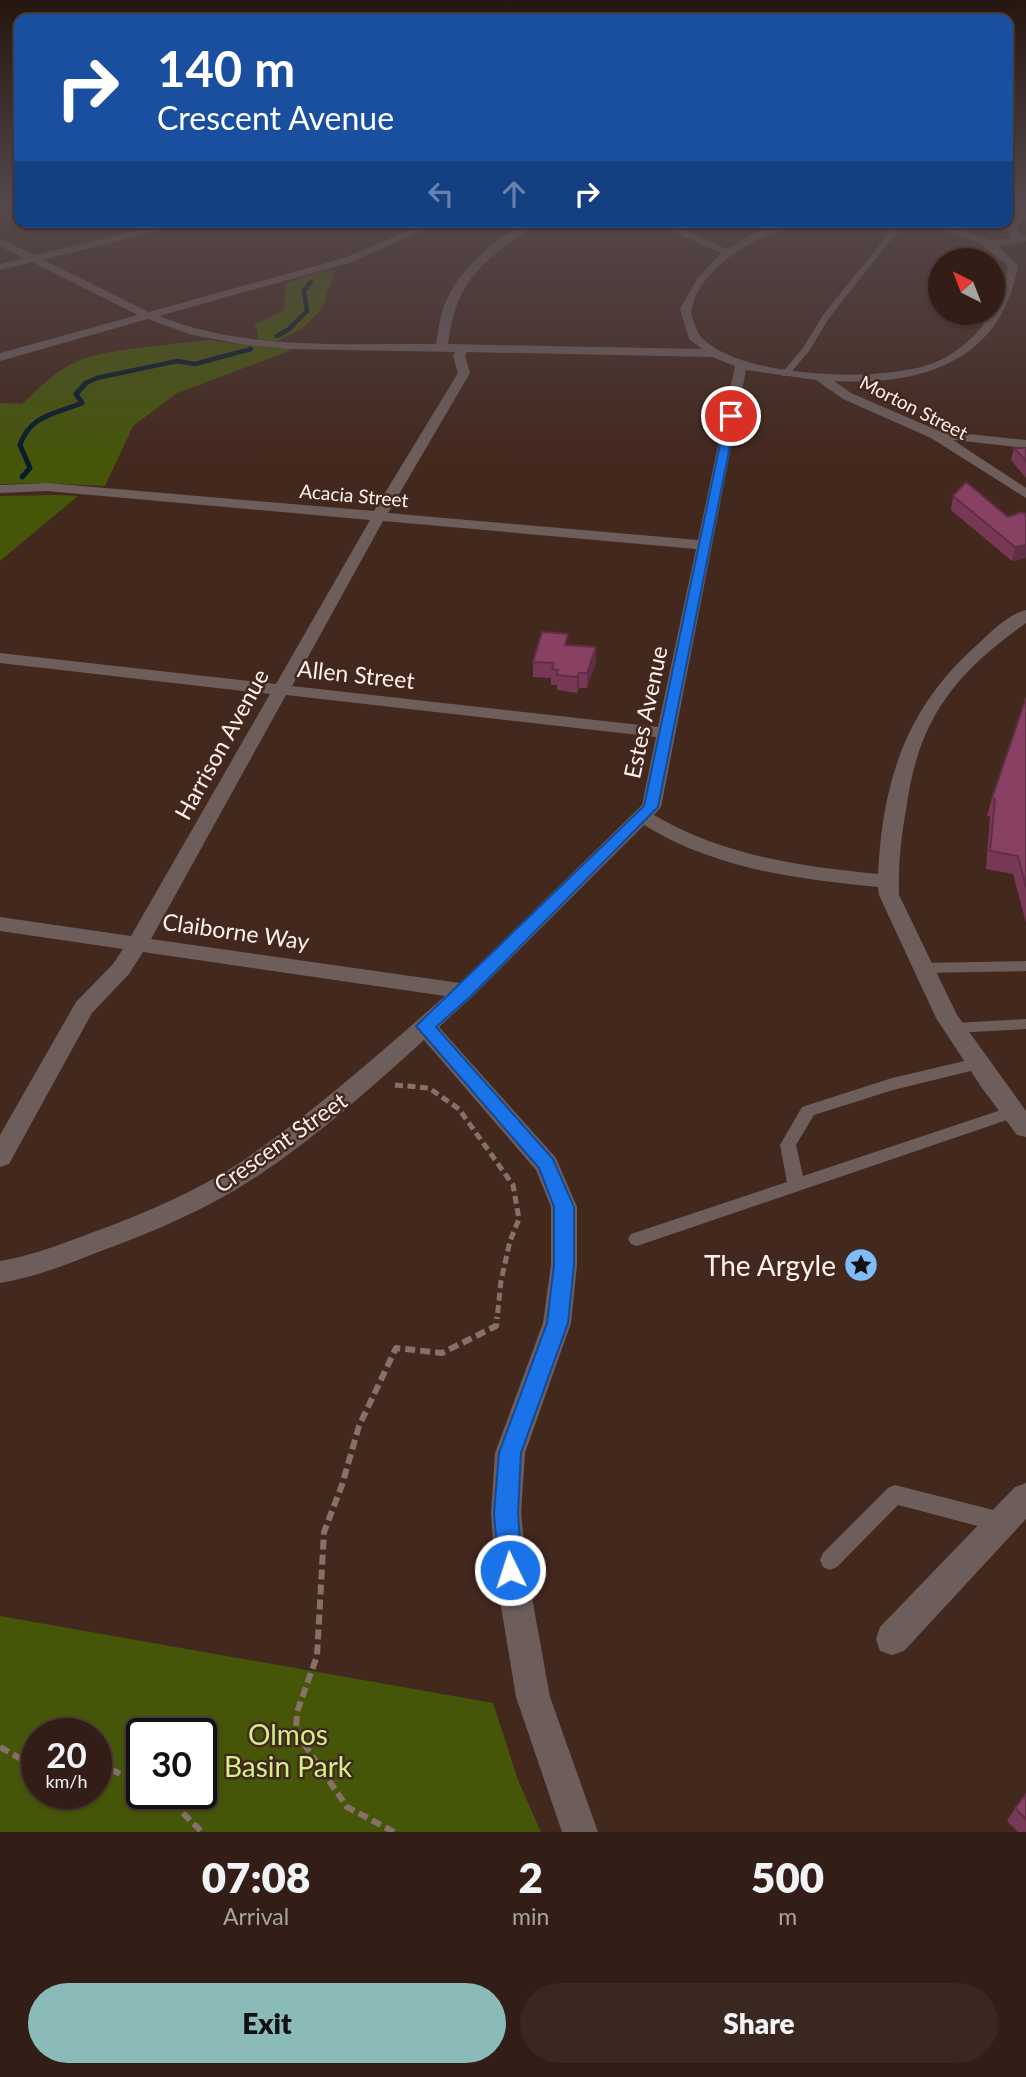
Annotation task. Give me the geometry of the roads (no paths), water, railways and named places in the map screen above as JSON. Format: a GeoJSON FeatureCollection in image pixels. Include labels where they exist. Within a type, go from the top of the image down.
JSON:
{"type":"FeatureCollection","features":[{"type":"Feature","properties":{"kind":"street"},"geometry":{"type":"LineString","coordinates":[[95,288],[151,316],[196,333],[240,341],[287,345],[712,353],[741,364],[785,374],[820,377],[888,376],[938,365],[976,340],[1012,296],[1012,288]]}},
{"type":"Feature","properties":{"kind":"street"},"geometry":{"type":"LineString","coordinates":[[0,357],[248,288]]}},
{"type":"Feature","properties":{"kind":"street"},"geometry":{"type":"LineString","coordinates":[[442,347],[450,303],[459,288]]}},
{"type":"Feature","properties":{"kind":"street"},"geometry":{"type":"LineString","coordinates":[[697,288],[686,305],[685,313],[697,340],[712,353]]}},
{"type":"Feature","properties":{"kind":"street","name":"Harrison Avenue"},"geometry":{"type":"LineString","coordinates":[[0,1157],[84,1008],[121,969],[138,943],[379,516],[464,373],[459,356],[463,348]]}},
{"type":"Feature","properties":{"kind":"street","name":"Estes Avenue"},"geometry":{"type":"LineString","coordinates":[[643,816],[651,807],[741,364]]}},
{"type":"Feature","properties":{"kind":"street","name":"Morton Street"},"geometry":{"type":"LineString","coordinates":[[820,377],[847,396],[936,435],[1026,494]]}},
{"type":"Feature","properties":{"kind":"street"},"geometry":{"type":"LineString","coordinates":[[936,435],[1026,444]]}},
{"type":"Feature","properties":{"kind":"street","name":"Acacia Street"},"geometry":{"type":"LineString","coordinates":[[0,489],[47,487],[705,545]]}},
{"type":"Feature","properties":{"kind":"street"},"geometry":{"type":"LineString","coordinates":[[1020,1120],[954,1028],[922,968],[890,895],[888,881],[890,840],[903,767],[918,727],[940,692],[983,646],[1026,615]]}},
{"type":"Feature","properties":{"kind":"street","name":"Allen Street"},"geometry":{"type":"LineString","coordinates":[[0,658],[666,733]]}},
{"type":"Feature","properties":{"kind":"street"},"geometry":{"type":"LineString","coordinates":[[465,991],[643,816],[665,831],[698,847],[750,862],[821,874],[888,881]]}},
{"type":"Feature","properties":{"kind":"street","name":"Claiborne Way"},"geometry":{"type":"LineString","coordinates":[[0,924],[465,991]]}},
{"type":"Feature","properties":{"kind":"street","name":"Crescent Street"},"geometry":{"type":"LineString","coordinates":[[0,1272],[55,1258],[129,1230],[187,1204],[251,1168],[351,1092],[465,991]]}},
{"type":"Feature","properties":{"kind":"street"},"geometry":{"type":"LineString","coordinates":[[425,1026],[547,1164],[564,1207],[564,1265],[557,1323],[510,1453],[506,1513],[510,1570],[533,1697],[580,1832]]}},
{"type":"Feature","properties":{"kind":"street"},"geometry":{"type":"LineString","coordinates":[[892,1639],[1026,1497]]}},
{"type":"Feature","properties":{"kind":"lane"},"geometry":{"type":"LineString","coordinates":[[785,374],[849,288]]}},
{"type":"Feature","properties":{"kind":"lane"},"geometry":{"type":"LineString","coordinates":[[922,968],[1026,966]]}},
{"type":"Feature","properties":{"kind":"lane"},"geometry":{"type":"LineString","coordinates":[[954,1028],[1026,1024]]}},
{"type":"Feature","properties":{"kind":"lane"},"geometry":{"type":"LineString","coordinates":[[796,1186],[788,1145],[808,1111],[892,1084],[978,1064]]}},
{"type":"Feature","properties":{"kind":"lane"},"geometry":{"type":"LineString","coordinates":[[637,1240],[796,1186],[1020,1120]]}},
{"type":"Feature","properties":{"kind":"lane"},"geometry":{"type":"LineString","coordinates":[[830,1560],[895,1495],[1002,1522]]}},
{"type":"Feature","properties":{"kind":"waterway"},"geometry":{"type":"LineString","coordinates":[[277,336],[289,329],[307,311],[306,288]]}},
{"type":"Feature","properties":{"kind":"waterway"},"geometry":{"type":"LineString","coordinates":[[86,383],[97,378],[177,361],[195,364],[251,349]]}},
{"type":"Feature","properties":{"kind":"waterway"},"geometry":{"type":"LineString","coordinates":[[22,477],[30,468],[20,445],[24,435],[37,421],[82,403],[76,394],[86,383]]}},
{"type":"Feature","properties":{"kind":"place","name":"The Argyle"},"geometry":{"type":"Point","coordinates":[861,1265]}},
{"type":"Feature","properties":{"kind":"park label","name":"Olmos Basin Park"},"geometry":{"type":"Point","coordinates":[288,1750]}}]}
